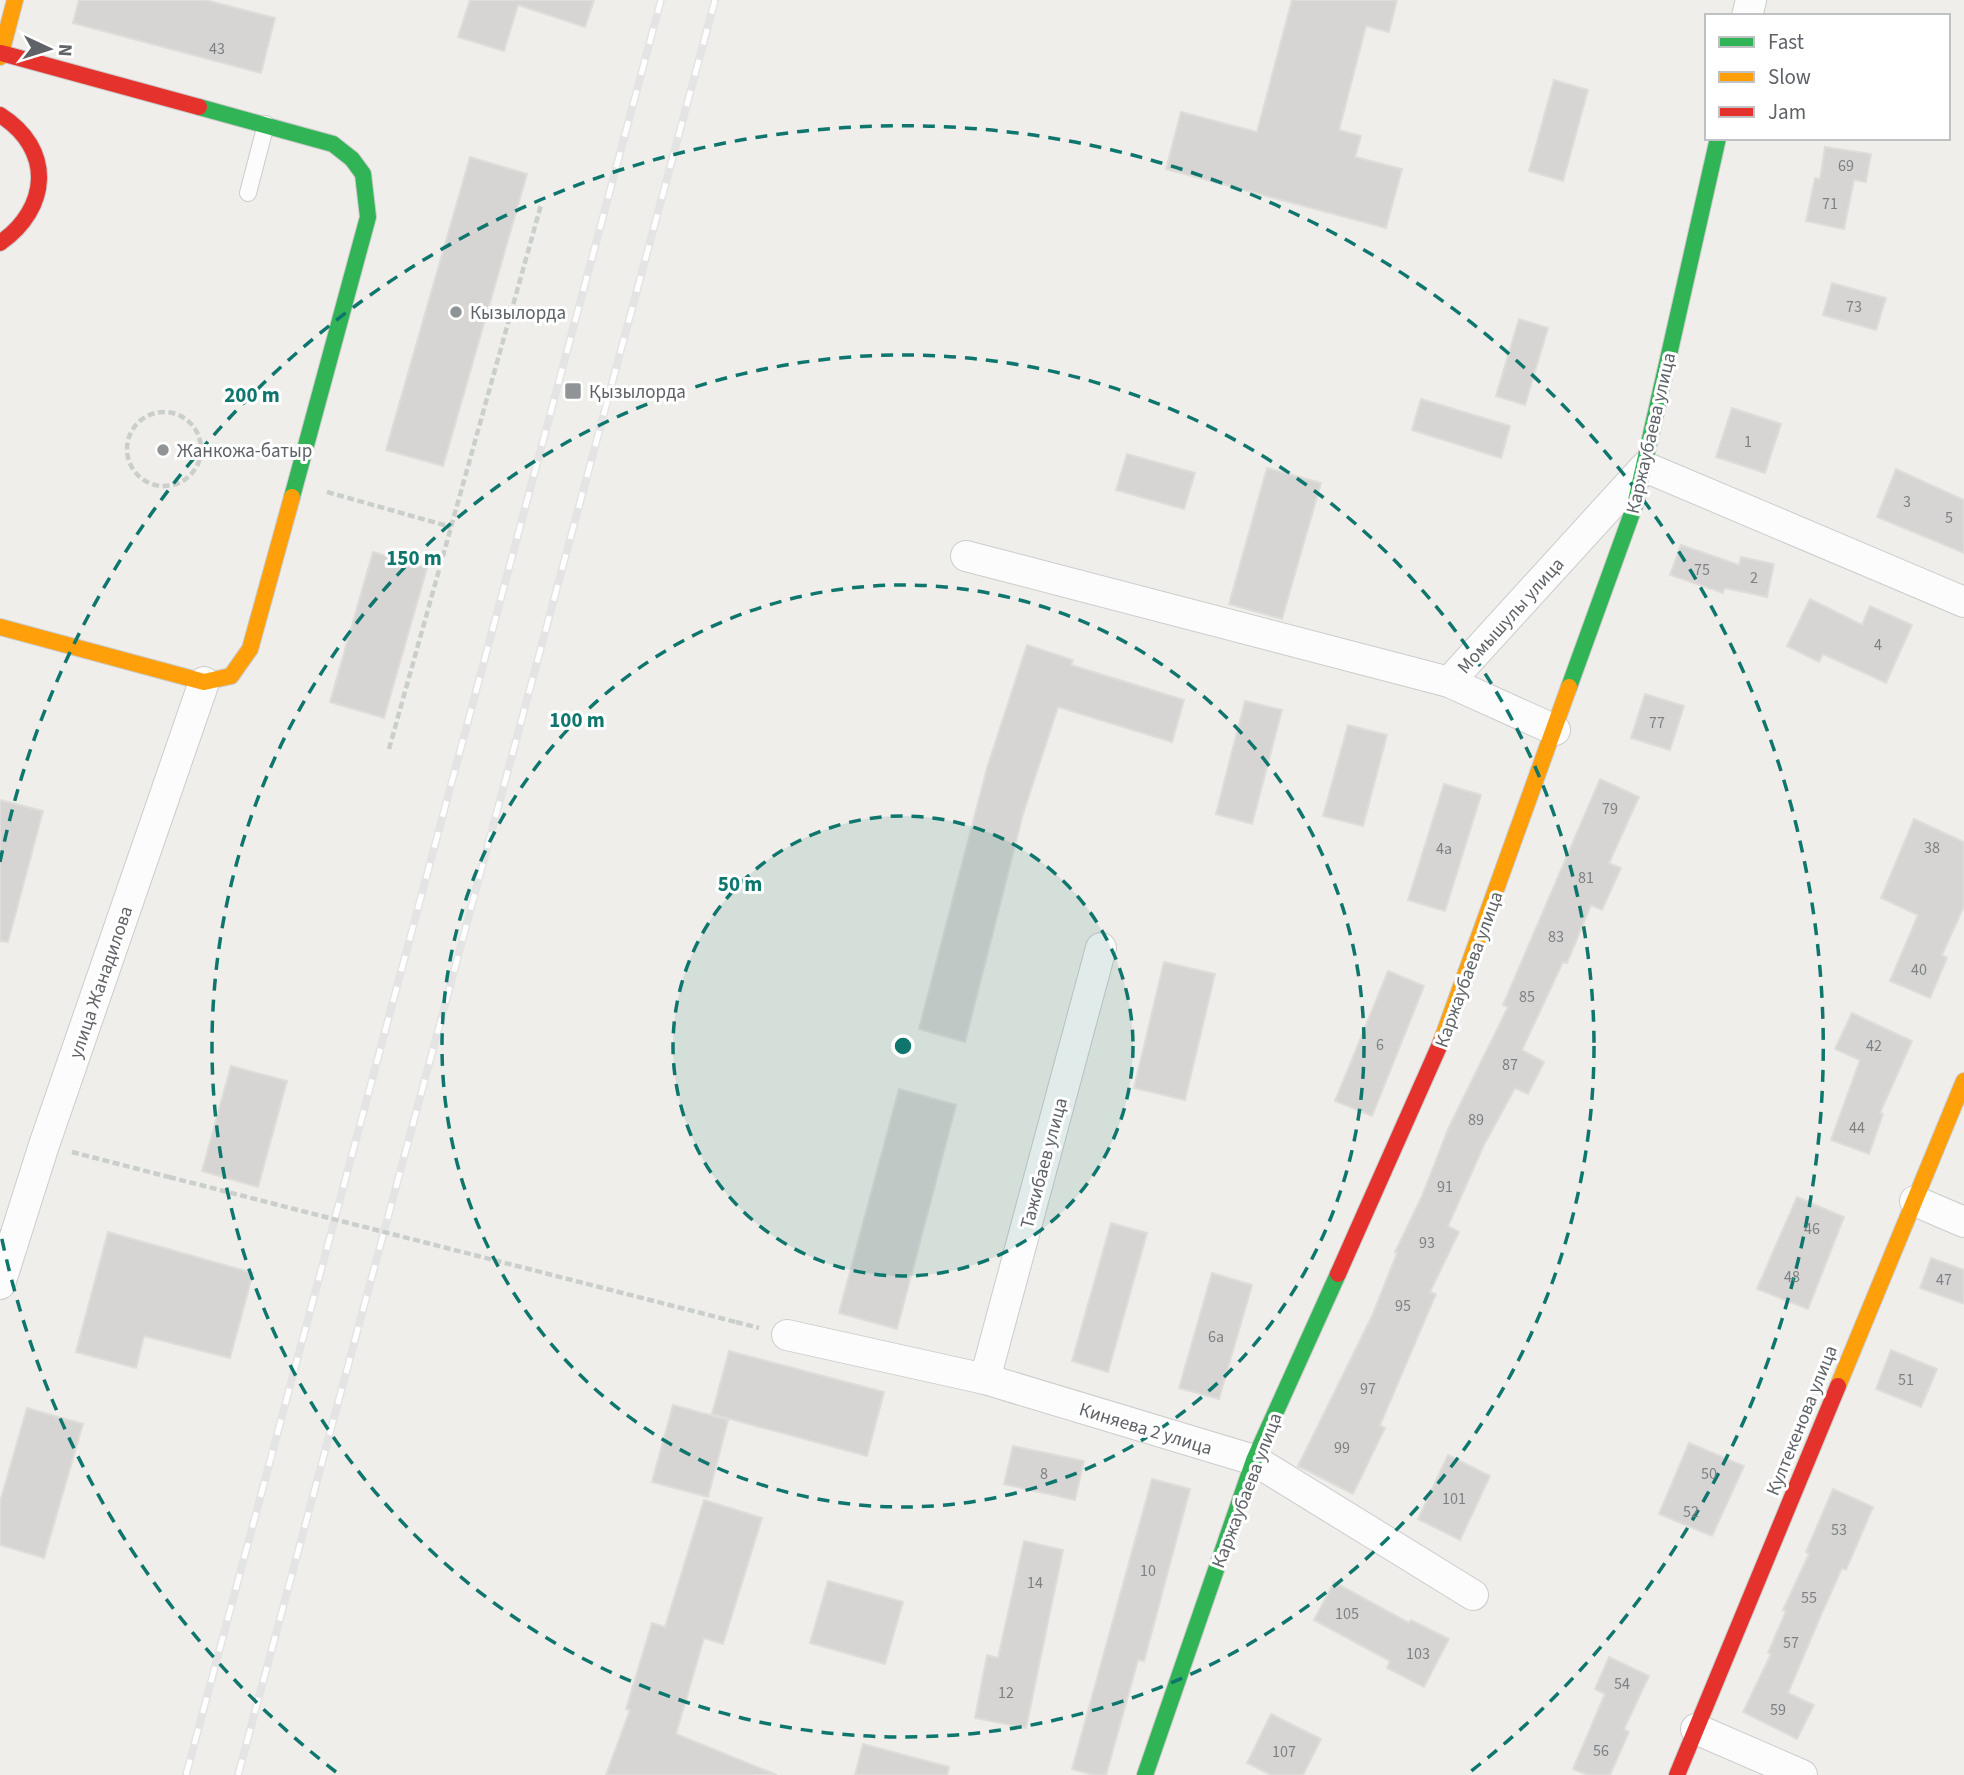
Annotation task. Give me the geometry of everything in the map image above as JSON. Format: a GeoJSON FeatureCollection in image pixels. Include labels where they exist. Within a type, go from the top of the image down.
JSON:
{"type":"FeatureCollection","features":[{"type":"Feature","properties":{"kind":"street"},"geometry":{"type":"LineString","coordinates":[[0,627],[204,682],[231,676],[250,649],[368,217],[368,183],[356,160],[333,144],[1,55],[15,0]]}},
{"type":"Feature","properties":{"kind":"street"},"geometry":{"type":"LineString","coordinates":[[0,115],[9,118],[28,138],[39,163],[40,191],[30,216],[12,237],[0,243]]}},
{"type":"Feature","properties":{"kind":"street","name":"Каржаубаева улица"},"geometry":{"type":"LineString","coordinates":[[1145,1775],[1254,1460],[1434,1062],[1635,505],[1718,140]]}},
{"type":"Feature","properties":{"kind":"street"},"geometry":{"type":"LineString","coordinates":[[1645,467],[1964,602]]}},
{"type":"Feature","properties":{"kind":"street","name":"Момышулы улица"},"geometry":{"type":"LineString","coordinates":[[966,556],[1449,682],[1645,467]]}},
{"type":"Feature","properties":{"kind":"street","name":"улица Жанадилова"},"geometry":{"type":"LineString","coordinates":[[0,1284],[44,1145],[204,682]]}},
{"type":"Feature","properties":{"kind":"street"},"geometry":{"type":"LineString","coordinates":[[1449,682],[1555,730]]}},
{"type":"Feature","properties":{"kind":"street","name":"Тажибаев улица"},"geometry":{"type":"LineString","coordinates":[[985,1379],[1101,948]]}},
{"type":"Feature","properties":{"kind":"street","name":"Култекенова улица"},"geometry":{"type":"LineString","coordinates":[[1677,1775],[1964,1081]]}},
{"type":"Feature","properties":{"kind":"street"},"geometry":{"type":"LineString","coordinates":[[1914,1201],[1964,1222]]}},
{"type":"Feature","properties":{"kind":"street","name":"Киняева 2 улица"},"geometry":{"type":"LineString","coordinates":[[787,1335],[985,1379],[1254,1460],[1473,1595]]}},
{"type":"Feature","properties":{"kind":"street"},"geometry":{"type":"LineString","coordinates":[[1696,1729],[1802,1775]]}},
{"type":"Feature","properties":{"kind":"lane"},"geometry":{"type":"LineString","coordinates":[[248,193],[266,124]]}},
{"type":"Feature","properties":{"kind":"path"},"geometry":{"type":"LineString","coordinates":[[389,748],[541,205]]}},
{"type":"Feature","properties":{"kind":"path"},"geometry":{"type":"LineString","coordinates":[[160,412],[175,413],[192,423],[201,443],[202,459],[191,475],[173,486],[155,485],[133,473],[126,455],[126,439],[141,419],[160,412]]}},
{"type":"Feature","properties":{"kind":"path"},"geometry":{"type":"LineString","coordinates":[[327,492],[451,527]]}},
{"type":"Feature","properties":{"kind":"path"},"geometry":{"type":"LineString","coordinates":[[44,1145],[736,1322]]}},
{"type":"Feature","properties":{"kind":"building"},"geometry":{"type":"Polygon","coordinates":[[[79,0],[205,0],[275,18],[261,73],[73,23],[79,0]]]}},
{"type":"Feature","properties":{"kind":"building"},"geometry":{"type":"Polygon","coordinates":[[[470,0],[594,0],[585,27],[518,5],[504,51],[458,37],[470,0]]]}},
{"type":"Feature","properties":{"kind":"building"},"geometry":{"type":"Polygon","coordinates":[[[1292,0],[1397,0],[1389,32],[1366,26],[1339,130],[1361,136],[1355,157],[1402,169],[1386,228],[1166,169],[1181,112],[1257,132],[1292,0]]]}},
{"type":"Feature","properties":{"kind":"building"},"geometry":{"type":"Polygon","coordinates":[[[1554,80],[1588,90],[1563,181],[1529,171],[1554,80]]]}},
{"type":"Feature","properties":{"kind":"building"},"geometry":{"type":"Polygon","coordinates":[[[1825,147],[1871,154],[1866,182],[1854,180],[1844,229],[1806,221],[1815,178],[1820,179],[1825,147]]]}},
{"type":"Feature","properties":{"kind":"building","name":"Кызылорда"},"geometry":{"type":"Polygon","coordinates":[[[470,157],[527,174],[443,466],[386,450],[470,157]]]}},
{"type":"Feature","properties":{"kind":"building"},"geometry":{"type":"Polygon","coordinates":[[[1832,283],[1886,298],[1876,330],[1823,315],[1832,283]]]}},
{"type":"Feature","properties":{"kind":"building"},"geometry":{"type":"Polygon","coordinates":[[[1519,319],[1548,328],[1525,405],[1496,396],[1519,319]]]}},
{"type":"Feature","properties":{"kind":"building"},"geometry":{"type":"Polygon","coordinates":[[[1421,399],[1510,426],[1501,458],[1412,430],[1421,399]]]}},
{"type":"Feature","properties":{"kind":"building"},"geometry":{"type":"Polygon","coordinates":[[[1732,408],[1781,424],[1765,473],[1716,457],[1732,408]]]}},
{"type":"Feature","properties":{"kind":"building"},"geometry":{"type":"Polygon","coordinates":[[[1127,454],[1195,473],[1184,509],[1116,490],[1127,454]]]}},
{"type":"Feature","properties":{"kind":"building"},"geometry":{"type":"Polygon","coordinates":[[[1267,468],[1321,483],[1282,619],[1229,604],[1267,468]]]}},
{"type":"Feature","properties":{"kind":"building"},"geometry":{"type":"Polygon","coordinates":[[[1896,469],[1964,500],[1964,553],[1877,517],[1896,469]]]}},
{"type":"Feature","properties":{"kind":"building"},"geometry":{"type":"Polygon","coordinates":[[[1681,545],[1739,565],[1741,557],[1774,564],[1767,597],[1725,588],[1723,593],[1670,575],[1681,545]]]}},
{"type":"Feature","properties":{"kind":"building"},"geometry":{"type":"Polygon","coordinates":[[[373,552],[427,568],[384,718],[330,702],[373,552]]]}},
{"type":"Feature","properties":{"kind":"building"},"geometry":{"type":"Polygon","coordinates":[[[1810,599],[1862,625],[1870,606],[1912,625],[1886,683],[1823,654],[1819,662],[1787,646],[1810,599]]]}},
{"type":"Feature","properties":{"kind":"building"},"geometry":{"type":"Polygon","coordinates":[[[1027,645],[1073,660],[1071,665],[1184,700],[1172,742],[1058,707],[1023,814],[965,1042],[919,1029],[987,768],[1027,645]]]}},
{"type":"Feature","properties":{"kind":"building"},"geometry":{"type":"Polygon","coordinates":[[[1645,694],[1684,706],[1670,750],[1631,738],[1645,694]]]}},
{"type":"Feature","properties":{"kind":"building"},"geometry":{"type":"Polygon","coordinates":[[[1245,701],[1282,710],[1252,824],[1216,814],[1245,701]]]}},
{"type":"Feature","properties":{"kind":"building"},"geometry":{"type":"Polygon","coordinates":[[[1348,725],[1387,735],[1363,826],[1323,816],[1348,725]]]}},
{"type":"Feature","properties":{"kind":"building"},"geometry":{"type":"Polygon","coordinates":[[[1600,779],[1639,797],[1609,863],[1621,868],[1602,910],[1591,905],[1567,963],[1563,962],[1522,1050],[1544,1062],[1528,1094],[1515,1088],[1484,1145],[1448,1226],[1459,1232],[1430,1292],[1436,1294],[1380,1425],[1385,1428],[1353,1494],[1298,1466],[1372,1316],[1397,1253],[1395,1252],[1422,1196],[1449,1127],[1508,1007],[1503,1005],[1600,779]]]}},
{"type":"Feature","properties":{"kind":"building"},"geometry":{"type":"Polygon","coordinates":[[[1444,784],[1481,795],[1445,911],[1408,900],[1444,784]]]}},
{"type":"Feature","properties":{"kind":"building"},"geometry":{"type":"Polygon","coordinates":[[[0,800],[43,811],[8,942],[0,941],[0,800]]]}},
{"type":"Feature","properties":{"kind":"building"},"geometry":{"type":"Polygon","coordinates":[[[1914,819],[1964,842],[1964,906],[1942,955],[1947,958],[1930,998],[1890,981],[1918,915],[1881,898],[1914,819]]]}},
{"type":"Feature","properties":{"kind":"building"},"geometry":{"type":"Polygon","coordinates":[[[1164,962],[1215,974],[1185,1100],[1134,1088],[1164,962]]]}},
{"type":"Feature","properties":{"kind":"building"},"geometry":{"type":"Polygon","coordinates":[[[1388,971],[1424,986],[1372,1116],[1335,1101],[1388,971]]]}},
{"type":"Feature","properties":{"kind":"building"},"geometry":{"type":"Polygon","coordinates":[[[1852,1013],[1912,1041],[1880,1113],[1883,1114],[1869,1154],[1831,1140],[1860,1060],[1835,1049],[1852,1013]]]}},
{"type":"Feature","properties":{"kind":"building"},"geometry":{"type":"Polygon","coordinates":[[[231,1066],[287,1081],[258,1187],[202,1171],[231,1066]]]}},
{"type":"Feature","properties":{"kind":"building"},"geometry":{"type":"Polygon","coordinates":[[[899,1089],[956,1105],[897,1329],[839,1313],[899,1089]]]}},
{"type":"Feature","properties":{"kind":"building"},"geometry":{"type":"Polygon","coordinates":[[[1797,1197],[1844,1217],[1808,1309],[1757,1289],[1797,1197]]]}},
{"type":"Feature","properties":{"kind":"building"},"geometry":{"type":"Polygon","coordinates":[[[1111,1223],[1147,1233],[1108,1372],[1072,1361],[1111,1223]]]}},
{"type":"Feature","properties":{"kind":"building"},"geometry":{"type":"Polygon","coordinates":[[[108,1232],[253,1273],[230,1358],[144,1336],[136,1368],[76,1352],[108,1232]]]}},
{"type":"Feature","properties":{"kind":"building"},"geometry":{"type":"Polygon","coordinates":[[[1931,1258],[1964,1270],[1964,1304],[1920,1288],[1931,1258]]]}},
{"type":"Feature","properties":{"kind":"building"},"geometry":{"type":"Polygon","coordinates":[[[1212,1273],[1252,1285],[1219,1399],[1179,1388],[1212,1273]]]}},
{"type":"Feature","properties":{"kind":"building"},"geometry":{"type":"Polygon","coordinates":[[[1891,1350],[1937,1369],[1921,1407],[1876,1389],[1891,1350]]]}},
{"type":"Feature","properties":{"kind":"building"},"geometry":{"type":"Polygon","coordinates":[[[729,1351],[884,1392],[867,1456],[712,1414],[729,1351]]]}},
{"type":"Feature","properties":{"kind":"building"},"geometry":{"type":"Polygon","coordinates":[[[673,1405],[728,1420],[708,1497],[652,1482],[673,1405]]]}},
{"type":"Feature","properties":{"kind":"building"},"geometry":{"type":"Polygon","coordinates":[[[27,1408],[83,1424],[44,1558],[0,1545],[0,1502],[27,1408]]]}},
{"type":"Feature","properties":{"kind":"building"},"geometry":{"type":"Polygon","coordinates":[[[1689,1443],[1744,1466],[1712,1536],[1659,1514],[1689,1443]]]}},
{"type":"Feature","properties":{"kind":"building"},"geometry":{"type":"Polygon","coordinates":[[[1013,1446],[1084,1461],[1075,1500],[1004,1484],[1013,1446]]]}},
{"type":"Feature","properties":{"kind":"building"},"geometry":{"type":"Polygon","coordinates":[[[1448,1455],[1490,1476],[1460,1540],[1418,1519],[1448,1455]]]}},
{"type":"Feature","properties":{"kind":"building"},"geometry":{"type":"Polygon","coordinates":[[[1152,1479],[1190,1489],[1144,1661],[1138,1660],[1106,1775],[1093,1775],[1072,1769],[1152,1479]]]}},
{"type":"Feature","properties":{"kind":"building"},"geometry":{"type":"Polygon","coordinates":[[[1833,1489],[1873,1507],[1846,1570],[1842,1568],[1788,1693],[1814,1705],[1797,1739],[1743,1712],[1771,1654],[1768,1653],[1786,1611],[1783,1610],[1809,1554],[1806,1552],[1833,1489]]]}},
{"type":"Feature","properties":{"kind":"building"},"geometry":{"type":"Polygon","coordinates":[[[704,1500],[762,1518],[723,1644],[704,1638],[676,1734],[777,1775],[606,1775],[630,1710],[626,1709],[652,1623],[665,1627],[704,1500]]]}},
{"type":"Feature","properties":{"kind":"building"},"geometry":{"type":"Polygon","coordinates":[[[1024,1541],[1063,1550],[1026,1728],[975,1718],[987,1655],[998,1658],[1024,1541]]]}},
{"type":"Feature","properties":{"kind":"building"},"geometry":{"type":"Polygon","coordinates":[[[828,1581],[903,1602],[885,1664],[810,1643],[828,1581]]]}},
{"type":"Feature","properties":{"kind":"building"},"geometry":{"type":"Polygon","coordinates":[[[1334,1582],[1409,1623],[1411,1620],[1449,1639],[1424,1687],[1387,1668],[1390,1661],[1314,1620],[1334,1582]]]}},
{"type":"Feature","properties":{"kind":"building"},"geometry":{"type":"Polygon","coordinates":[[[1609,1657],[1649,1676],[1624,1729],[1629,1732],[1610,1775],[1588,1775],[1573,1769],[1605,1694],[1595,1689],[1609,1657]]]}},
{"type":"Feature","properties":{"kind":"building"},"geometry":{"type":"Polygon","coordinates":[[[1271,1714],[1321,1739],[1303,1775],[1271,1775],[1247,1763],[1271,1714]]]}},
{"type":"Feature","properties":{"kind":"building"},"geometry":{"type":"Polygon","coordinates":[[[863,1744],[949,1767],[947,1775],[855,1775],[863,1744]]]}},
{"type":"Feature","properties":{"kind":"railway"},"geometry":{"type":"LineString","coordinates":[[186,1775],[661,0]]}},
{"type":"Feature","properties":{"kind":"railway"},"geometry":{"type":"LineString","coordinates":[[238,1775],[715,0]]}},
{"type":"Feature","properties":{"kind":"traffic: fast"},"geometry":{"type":"LineString","coordinates":[[199,107],[333,144],[352,159],[363,174],[368,217],[292,497]]}},
{"type":"Feature","properties":{"kind":"traffic: fast"},"geometry":{"type":"LineString","coordinates":[[1569,687],[1635,505],[1718,140]]}},
{"type":"Feature","properties":{"kind":"traffic: fast"},"geometry":{"type":"LineString","coordinates":[[1145,1775],[1254,1460],[1338,1274]]}},
{"type":"Feature","properties":{"kind":"traffic: slow"},"geometry":{"type":"LineString","coordinates":[[0,57],[15,0]]}},
{"type":"Feature","properties":{"kind":"traffic: slow"},"geometry":{"type":"LineString","coordinates":[[0,627],[204,682],[231,676],[250,649],[292,497]]}},
{"type":"Feature","properties":{"kind":"traffic: slow"},"geometry":{"type":"LineString","coordinates":[[1441,1042],[1569,687]]}},
{"type":"Feature","properties":{"kind":"traffic: slow"},"geometry":{"type":"LineString","coordinates":[[1838,1386],[1964,1081]]}},
{"type":"Feature","properties":{"kind":"traffic: jam"},"geometry":{"type":"LineString","coordinates":[[1,53],[199,107]]}},
{"type":"Feature","properties":{"kind":"traffic: jam"},"geometry":{"type":"LineString","coordinates":[[0,115],[18,129],[30,144],[37,161],[39,179],[29,213],[17,229],[0,243]]}},
{"type":"Feature","properties":{"kind":"traffic: jam"},"geometry":{"type":"LineString","coordinates":[[1338,1274],[1441,1042]]}},
{"type":"Feature","properties":{"kind":"traffic: jam"},"geometry":{"type":"LineString","coordinates":[[1677,1775],[1838,1386]]}},
{"type":"Feature","properties":{"kind":"place","name":"Кызылорда"},"geometry":{"type":"Point","coordinates":[456,312]}},
{"type":"Feature","properties":{"kind":"place","name":"Қызылорда"},"geometry":{"type":"Point","coordinates":[573,391]}},
{"type":"Feature","properties":{"kind":"place","name":"Жанкожа-батыр"},"geometry":{"type":"Point","coordinates":[163,450]}}]}
